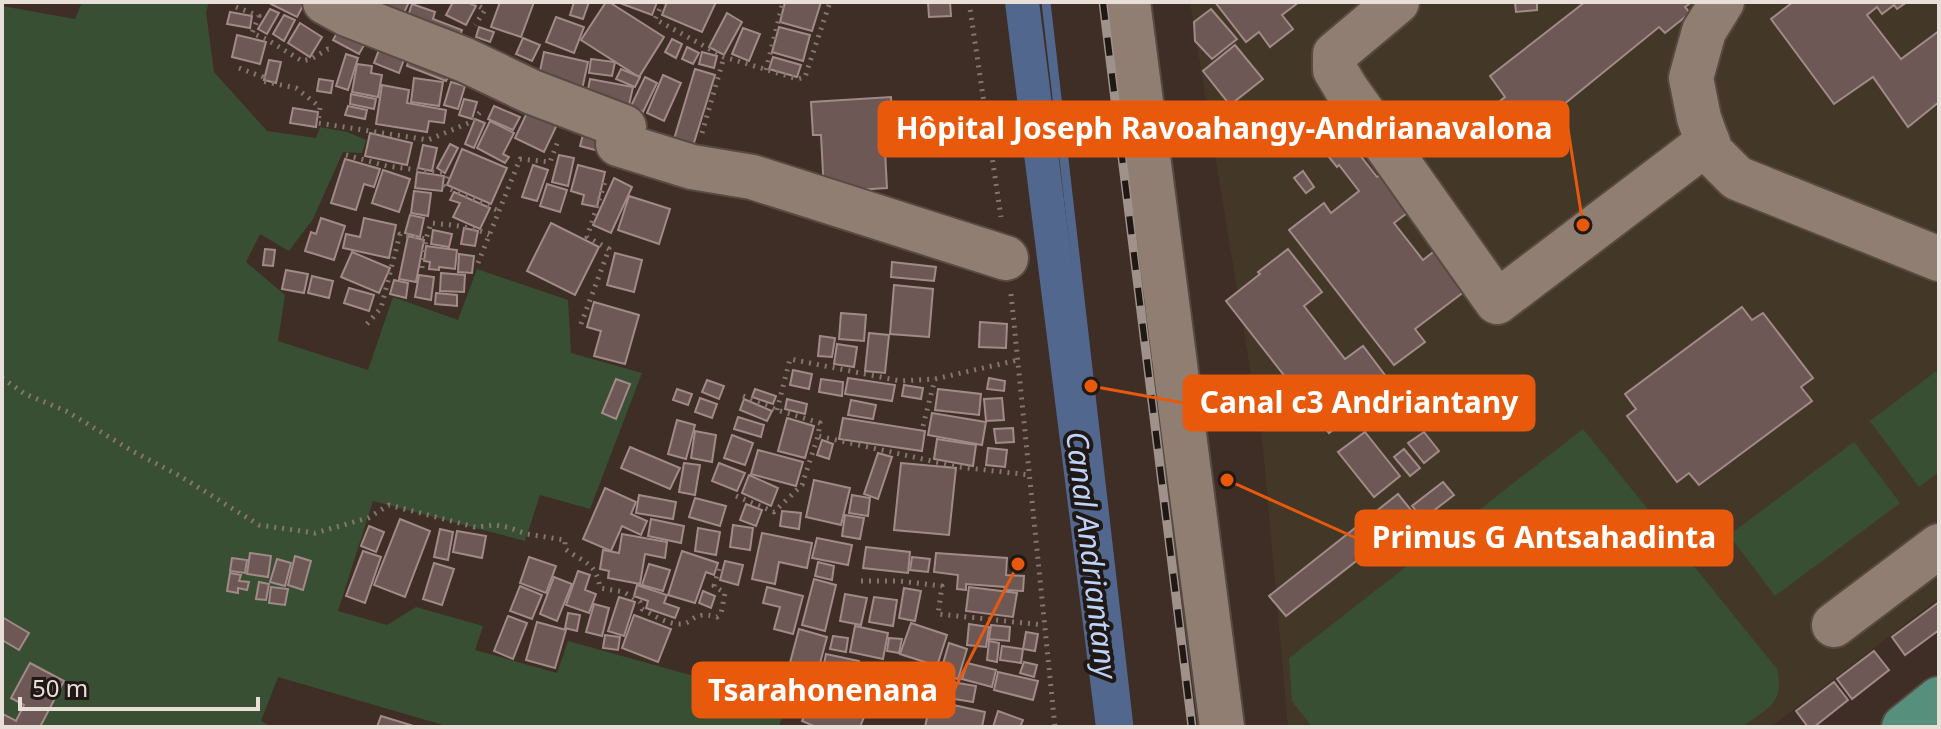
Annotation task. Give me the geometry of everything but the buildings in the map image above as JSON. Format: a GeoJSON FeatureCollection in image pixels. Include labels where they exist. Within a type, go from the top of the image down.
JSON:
{"type":"FeatureCollection","features":[{"type":"Feature","properties":{"kind":"main road"},"geometry":{"type":"LineString","coordinates":[[1904,727],[1939,699]]}},
{"type":"Feature","properties":{"kind":"street"},"geometry":{"type":"LineString","coordinates":[[325,2],[347,14],[624,127],[618,144],[692,167],[752,177],[1006,258]]}},
{"type":"Feature","properties":{"kind":"street"},"geometry":{"type":"LineString","coordinates":[[1128,2],[1222,727]]}},
{"type":"Feature","properties":{"kind":"street"},"geometry":{"type":"LineString","coordinates":[[1397,2],[1335,54],[1335,70],[1497,302],[1708,142]]}},
{"type":"Feature","properties":{"kind":"street"},"geometry":{"type":"LineString","coordinates":[[1722,2],[1704,31],[1691,78],[1699,118],[1711,152],[1737,178],[1939,259]]}},
{"type":"Feature","properties":{"kind":"street"},"geometry":{"type":"LineString","coordinates":[[1834,625],[1939,546]]}},
{"type":"Feature","properties":{"kind":"path"},"geometry":{"type":"LineString","coordinates":[[663,2],[655,19],[724,57],[798,79],[805,77],[830,2]]}},
{"type":"Feature","properties":{"kind":"path"},"geometry":{"type":"LineString","coordinates":[[766,70],[783,2]]}},
{"type":"Feature","properties":{"kind":"path"},"geometry":{"type":"LineString","coordinates":[[969,2],[1006,258],[1055,727]]}},
{"type":"Feature","properties":{"kind":"path"},"geometry":{"type":"LineString","coordinates":[[236,7],[259,16],[252,33],[302,61],[328,49],[341,51]]}},
{"type":"Feature","properties":{"kind":"path"},"geometry":{"type":"LineString","coordinates":[[692,167],[724,57]]}},
{"type":"Feature","properties":{"kind":"path"},"geometry":{"type":"LineString","coordinates":[[239,68],[263,77],[262,81],[296,88],[320,107],[318,123],[428,140],[471,122],[490,102],[509,109],[519,85]]}},
{"type":"Feature","properties":{"kind":"path"},"geometry":{"type":"LineString","coordinates":[[478,263],[520,159],[550,162],[571,107]]}},
{"type":"Feature","properties":{"kind":"path"},"geometry":{"type":"LineString","coordinates":[[581,324],[609,249],[587,237],[618,144]]}},
{"type":"Feature","properties":{"kind":"path"},"geometry":{"type":"LineString","coordinates":[[346,155],[387,166],[441,173],[447,176],[445,185],[450,189],[499,211]]}},
{"type":"Feature","properties":{"kind":"path"},"geometry":{"type":"LineString","coordinates":[[422,268],[431,223],[456,225],[489,235]]}},
{"type":"Feature","properties":{"kind":"path"},"geometry":{"type":"LineString","coordinates":[[367,324],[381,308],[400,234],[426,239]]}},
{"type":"Feature","properties":{"kind":"path"},"geometry":{"type":"LineString","coordinates":[[777,410],[790,359],[900,381],[935,379],[1018,360]]}},
{"type":"Feature","properties":{"kind":"path"},"geometry":{"type":"LineString","coordinates":[[2,378],[25,394],[66,411],[180,476],[259,525],[315,533],[368,518],[389,505],[475,527],[495,525],[565,540],[565,549],[592,565],[600,588],[624,592],[640,602],[642,609],[652,615],[684,625],[696,615],[717,617],[721,614],[725,593],[714,586],[719,568]]}},
{"type":"Feature","properties":{"kind":"path"},"geometry":{"type":"LineString","coordinates":[[923,426],[935,379]]}},
{"type":"Feature","properties":{"kind":"path"},"geometry":{"type":"LineString","coordinates":[[736,496],[774,512],[802,485],[820,423],[743,396]]}},
{"type":"Feature","properties":{"kind":"path"},"geometry":{"type":"LineString","coordinates":[[818,436],[959,467],[1030,475]]}},
{"type":"Feature","properties":{"kind":"path"},"geometry":{"type":"LineString","coordinates":[[861,581],[942,586],[938,614],[1044,625]]}},
{"type":"Feature","properties":{"kind":"shaded area"},"geometry":{"type":"Polygon","coordinates":[[[1190,2],[1939,2],[1939,598],[1771,727],[1288,727],[1263,448],[1190,2]]]}},
{"type":"Feature","properties":{"kind":"green space"},"geometry":{"type":"Polygon","coordinates":[[[82,2],[209,2],[206,12],[214,72],[267,131],[316,138],[320,127],[347,132],[366,140],[362,153],[343,152],[313,219],[289,251],[260,234],[246,262],[285,295],[278,341],[368,370],[393,297],[458,320],[477,269],[568,300],[571,353],[642,373],[590,509],[540,495],[525,541],[373,501],[338,611],[387,625],[416,607],[483,626],[475,650],[557,673],[568,641],[787,702],[779,727],[450,727],[278,677],[261,721],[272,727],[2,727],[2,6],[75,19],[82,2]]]}},
{"type":"Feature","properties":{"kind":"green space"},"geometry":{"type":"Polygon","coordinates":[[[1939,369],[1939,472],[1919,487],[1870,421],[1939,369]]]}},
{"type":"Feature","properties":{"kind":"green space"},"geometry":{"type":"Polygon","coordinates":[[[1583,429],[1777,669],[1778,690],[1772,704],[1742,727],[1312,727],[1292,701],[1289,658],[1583,429]]]}},
{"type":"Feature","properties":{"kind":"green space"},"geometry":{"type":"Polygon","coordinates":[[[1854,442],[1900,503],[1775,596],[1729,535],[1854,442]]]}},
{"type":"Feature","properties":{"kind":"waterway","name":"Canal Andriantany"},"geometry":{"type":"LineString","coordinates":[[1022,2],[1113,727]]}},
{"type":"Feature","properties":{"kind":"waterway"},"geometry":{"type":"LineString","coordinates":[[1046,2],[1129,727]]}},
{"type":"Feature","properties":{"kind":"railway"},"geometry":{"type":"LineString","coordinates":[[1103,2],[1192,727]]}},
{"type":"Feature","properties":{"kind":"place","name":"Hôpital Joseph Ravoahangy-Andrianavalona"},"geometry":{"type":"Point","coordinates":[1583,225]}},
{"type":"Feature","properties":{"kind":"place","name":"Canal c3 Andriantany"},"geometry":{"type":"Point","coordinates":[1091,386]}},
{"type":"Feature","properties":{"kind":"place","name":"Primus G Antsahadinta"},"geometry":{"type":"Point","coordinates":[1227,480]}},
{"type":"Feature","properties":{"kind":"place","name":"Tsarahonenana"},"geometry":{"type":"Point","coordinates":[1018,564]}}]}
